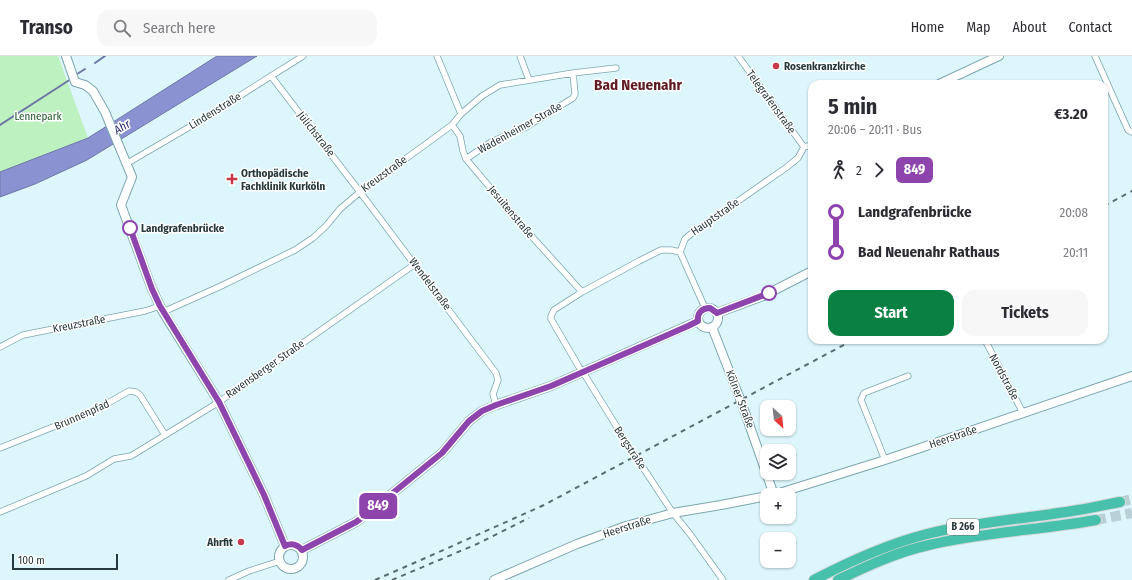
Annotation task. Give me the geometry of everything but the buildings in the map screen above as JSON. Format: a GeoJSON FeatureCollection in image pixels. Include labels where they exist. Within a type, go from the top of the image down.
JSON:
{"type":"FeatureCollection","features":[{"type":"Feature","properties":{"kind":"highway","name":"B 266"},"geometry":{"type":"LineString","coordinates":[[814,580],[875,551],[926,534],[953,528],[1072,511],[1120,502]]}},
{"type":"Feature","properties":{"kind":"highway","name":"B 266"},"geometry":{"type":"LineString","coordinates":[[838,580],[879,561],[903,552],[929,545],[986,535],[1096,520]]}},
{"type":"Feature","properties":{"kind":"street","name":"Lindenstraße"},"geometry":{"type":"LineString","coordinates":[[126,164],[203,119],[303,56]]}},
{"type":"Feature","properties":{"kind":"street"},"geometry":{"type":"LineString","coordinates":[[437,56],[461,114]]}},
{"type":"Feature","properties":{"kind":"street"},"geometry":{"type":"LineString","coordinates":[[520,56],[529,80]]}},
{"type":"Feature","properties":{"kind":"street","name":"Telegrafenstraße"},"geometry":{"type":"LineString","coordinates":[[738,56],[804,148]]}},
{"type":"Feature","properties":{"kind":"street"},"geometry":{"type":"LineString","coordinates":[[948,80],[999,56]]}},
{"type":"Feature","properties":{"kind":"street"},"geometry":{"type":"LineString","coordinates":[[1095,56],[1106,80]]}},
{"type":"Feature","properties":{"kind":"street"},"geometry":{"type":"LineString","coordinates":[[68,57],[75,82],[86,85],[93,91],[105,112],[132,177],[121,205],[152,289],[161,309],[219,402],[264,495],[285,546]]}},
{"type":"Feature","properties":{"kind":"street","name":"Kreuzstraße"},"geometry":{"type":"LineString","coordinates":[[0,347],[23,335],[161,309],[227,283],[295,250],[306,243],[326,226],[340,209],[360,192],[452,125],[461,114],[482,96],[500,85],[573,73],[616,68]]}},
{"type":"Feature","properties":{"kind":"street","name":"Wadenheimer Straße"},"geometry":{"type":"LineString","coordinates":[[466,159],[491,142],[526,126],[573,98],[575,94],[573,73]]}},
{"type":"Feature","properties":{"kind":"street","name":"Jülichstraße"},"geometry":{"type":"LineString","coordinates":[[271,76],[360,192]]}},
{"type":"Feature","properties":{"kind":"street"},"geometry":{"type":"LineString","coordinates":[[1108,85],[1128,130],[1132,132]]}},
{"type":"Feature","properties":{"kind":"street","name":"Jesuitenstraße"},"geometry":{"type":"LineString","coordinates":[[452,125],[460,136],[466,159],[526,230],[582,292]]}},
{"type":"Feature","properties":{"kind":"street"},"geometry":{"type":"LineString","coordinates":[[804,148],[808,146]]}},
{"type":"Feature","properties":{"kind":"street","name":"Hauptstraße"},"geometry":{"type":"LineString","coordinates":[[680,252],[685,239],[692,233],[787,167],[798,158],[804,148]]}},
{"type":"Feature","properties":{"kind":"street","name":"Wendelstraße"},"geometry":{"type":"LineString","coordinates":[[360,192],[496,373],[498,378],[493,394],[496,405]]}},
{"type":"Feature","properties":{"kind":"street"},"geometry":{"type":"LineString","coordinates":[[582,292],[662,250],[670,250],[680,252],[705,308]]}},
{"type":"Feature","properties":{"kind":"street","name":"Ravensberger Straße"},"geometry":{"type":"LineString","coordinates":[[0,512],[86,476],[114,459],[131,456],[219,402],[415,264]]}},
{"type":"Feature","properties":{"kind":"street"},"geometry":{"type":"LineString","coordinates":[[717,313],[767,294],[808,273]]}},
{"type":"Feature","properties":{"kind":"street","name":"Bergstraße"},"geometry":{"type":"LineString","coordinates":[[582,292],[554,310],[551,316],[552,321],[628,445],[673,513],[723,580]]}},
{"type":"Feature","properties":{"kind":"street"},"geometry":{"type":"LineString","coordinates":[[705,308],[710,308],[717,313],[718,321],[712,327],[705,328],[698,321],[698,314],[705,308]]}},
{"type":"Feature","properties":{"kind":"street"},"geometry":{"type":"LineString","coordinates":[[302,550],[356,522],[367,514],[442,453],[469,421],[487,408],[544,388],[698,321]]}},
{"type":"Feature","properties":{"kind":"street","name":"Kölner Straße"},"geometry":{"type":"LineString","coordinates":[[712,327],[742,404],[771,488]]}},
{"type":"Feature","properties":{"kind":"street","name":"Nordstraße"},"geometry":{"type":"LineString","coordinates":[[986,344],[1023,413]]}},
{"type":"Feature","properties":{"kind":"street"},"geometry":{"type":"LineString","coordinates":[[885,460],[861,400],[864,393],[908,376]]}},
{"type":"Feature","properties":{"kind":"street","name":"Heerstraße"},"geometry":{"type":"LineString","coordinates":[[795,488],[885,460],[1132,376]]}},
{"type":"Feature","properties":{"kind":"street","name":"Brunnenpfad"},"geometry":{"type":"LineString","coordinates":[[0,448],[96,410],[129,391],[136,392],[140,395],[165,435]]}},
{"type":"Feature","properties":{"kind":"street","name":"Heerstraße"},"geometry":{"type":"LineString","coordinates":[[494,580],[577,544],[626,526],[673,513],[760,497]]}},
{"type":"Feature","properties":{"kind":"street"},"geometry":{"type":"LineString","coordinates":[[290,544],[295,545],[302,550],[304,556],[299,566],[292,569],[286,568],[282,565],[279,556],[280,551],[285,546],[290,544]]}},
{"type":"Feature","properties":{"kind":"street"},"geometry":{"type":"LineString","coordinates":[[229,580],[249,571],[280,561]]}},
{"type":"Feature","properties":{"kind":"green space","name":"Lennepark"},"geometry":{"type":"Polygon","coordinates":[[[0,56],[58,56],[88,138],[0,172],[0,56]]]}},
{"type":"Feature","properties":{"kind":"water","name":"Ahr"},"geometry":{"type":"Polygon","coordinates":[[[217,56],[257,56],[87,160],[35,184],[0,197],[0,172],[88,138],[217,56]]]}},
{"type":"Feature","properties":{"kind":"waterway"},"geometry":{"type":"LineString","coordinates":[[95,63],[105,56]]}},
{"type":"Feature","properties":{"kind":"waterway"},"geometry":{"type":"LineString","coordinates":[[74,76],[85,69]]}},
{"type":"Feature","properties":{"kind":"waterway"},"geometry":{"type":"LineString","coordinates":[[0,125],[71,79]]}},
{"type":"Feature","properties":{"kind":"tunnel"},"geometry":{"type":"LineString","coordinates":[[1120,502],[1132,499]]}},
{"type":"Feature","properties":{"kind":"tunnel"},"geometry":{"type":"LineString","coordinates":[[1096,520],[1132,513]]}},
{"type":"Feature","properties":{"kind":"railway"},"geometry":{"type":"LineString","coordinates":[[1108,204],[1132,191]]}},
{"type":"Feature","properties":{"kind":"railway"},"geometry":{"type":"LineString","coordinates":[[375,580],[544,505],[846,344]]}},
{"type":"Feature","properties":{"kind":"railway"},"geometry":{"type":"LineString","coordinates":[[392,580],[477,544],[529,518]]}},
{"type":"Feature","properties":{"kind":"bus line","name":"849"},"geometry":{"type":"LineString","coordinates":[[130,228],[152,289],[160,306],[219,402],[264,495],[285,546],[290,544],[295,545],[302,550],[356,522],[367,514],[442,453],[469,421],[487,408],[551,386],[688,326],[698,321],[698,314],[705,308],[713,309],[717,313],[769,293]]}},
{"type":"Feature","properties":{"kind":"place","name":"Rosenkranzkirche"},"geometry":{"type":"Point","coordinates":[776,66]}},
{"type":"Feature","properties":{"kind":"place","name":"Orthopädische Fachklinik Kurköln"},"geometry":{"type":"Point","coordinates":[232,179]}},
{"type":"Feature","properties":{"kind":"place","name":"Landgrafenbrücke"},"geometry":{"type":"Point","coordinates":[130,228]}},
{"type":"Feature","properties":{"kind":"place","name":"Ahrfit"},"geometry":{"type":"Point","coordinates":[241,542]}},
{"type":"Feature","properties":{"kind":"district","name":"Bad Neuenahr"},"geometry":{"type":"Point","coordinates":[638,85]}}]}
